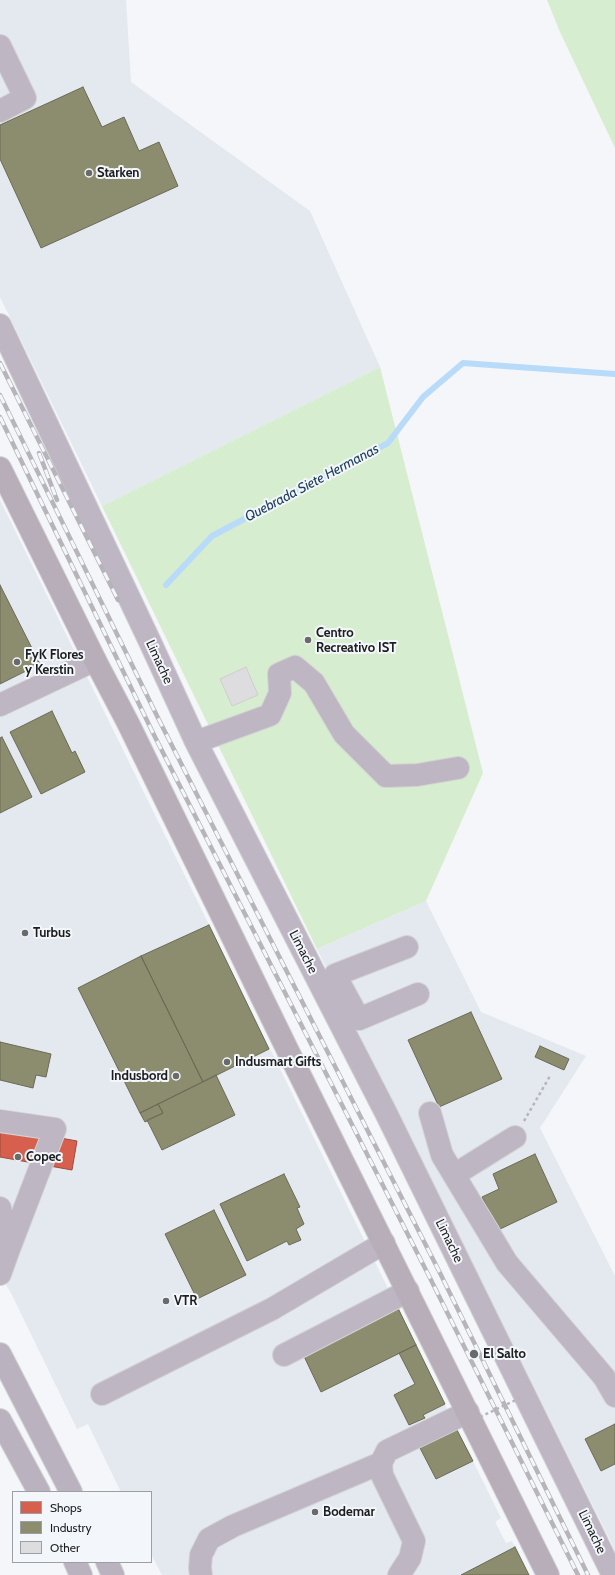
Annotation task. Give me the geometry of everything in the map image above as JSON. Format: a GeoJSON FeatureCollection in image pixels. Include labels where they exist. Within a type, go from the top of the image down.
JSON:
{"type":"FeatureCollection","features":[{"type":"Feature","properties":{"kind":"highway"},"geometry":{"type":"LineString","coordinates":[[0,1354],[70,1491]]}},
{"type":"Feature","properties":{"kind":"highway"},"geometry":{"type":"LineString","coordinates":[[0,1420],[38,1491]]}},
{"type":"Feature","properties":{"kind":"highway"},"geometry":{"type":"LineString","coordinates":[[75,1563],[81,1575]]}},
{"type":"Feature","properties":{"kind":"highway"},"geometry":{"type":"LineString","coordinates":[[107,1563],[113,1575]]}},
{"type":"Feature","properties":{"kind":"main road"},"geometry":{"type":"LineString","coordinates":[[0,469],[128,723],[285,1046],[384,1244],[474,1414],[548,1575]]}},
{"type":"Feature","properties":{"kind":"street"},"geometry":{"type":"LineString","coordinates":[[0,46],[25,98],[0,110]]}},
{"type":"Feature","properties":{"kind":"street","name":"Limache"},"geometry":{"type":"LineString","coordinates":[[0,325],[196,742],[334,994],[405,1152],[613,1575]]}},
{"type":"Feature","properties":{"kind":"street"},"geometry":{"type":"LineString","coordinates":[[0,705],[95,660]]}},
{"type":"Feature","properties":{"kind":"street"},"geometry":{"type":"LineString","coordinates":[[196,742],[270,715],[280,693],[279,674],[295,667],[314,683],[344,734],[386,776],[417,775],[458,768]]}},
{"type":"Feature","properties":{"kind":"street"},"geometry":{"type":"LineString","coordinates":[[407,946],[335,975],[334,994],[359,1019],[418,994]]}},
{"type":"Feature","properties":{"kind":"street"},"geometry":{"type":"LineString","coordinates":[[430,1113],[442,1155],[507,1264],[604,1376],[615,1396]]}},
{"type":"Feature","properties":{"kind":"street"},"geometry":{"type":"LineString","coordinates":[[0,1121],[55,1129],[0,1274]]}},
{"type":"Feature","properties":{"kind":"street"},"geometry":{"type":"LineString","coordinates":[[454,1175],[515,1137]]}},
{"type":"Feature","properties":{"kind":"street"},"geometry":{"type":"LineString","coordinates":[[405,1152],[442,1155]]}},
{"type":"Feature","properties":{"kind":"street"},"geometry":{"type":"LineString","coordinates":[[0,1208],[9,1250]]}},
{"type":"Feature","properties":{"kind":"street"},"geometry":{"type":"LineString","coordinates":[[102,1394],[272,1309],[384,1244]]}},
{"type":"Feature","properties":{"kind":"street"},"geometry":{"type":"LineString","coordinates":[[284,1355],[408,1291]]}},
{"type":"Feature","properties":{"kind":"street"},"geometry":{"type":"LineString","coordinates":[[399,1575],[410,1558],[414,1541],[382,1475],[381,1463],[387,1451],[474,1414]]}},
{"type":"Feature","properties":{"kind":"street"},"geometry":{"type":"LineString","coordinates":[[201,1575],[201,1555],[209,1539],[232,1526],[381,1463]]}},
{"type":"Feature","properties":{"kind":"path"},"geometry":{"type":"LineString","coordinates":[[515,1137],[550,1076]]}},
{"type":"Feature","properties":{"kind":"path"},"geometry":{"type":"LineString","coordinates":[[474,1414],[520,1398]]}},
{"type":"Feature","properties":{"kind":"shaded area"},"geometry":{"type":"Polygon","coordinates":[[[0,0],[126,0],[131,82],[310,211],[380,367],[102,506],[0,297],[0,0]]]}},
{"type":"Feature","properties":{"kind":"shaded area"},"geometry":{"type":"Polygon","coordinates":[[[0,500],[501,1518],[495,1522],[506,1543],[512,1541],[529,1575],[162,1575],[152,1556],[152,1491],[121,1491],[88,1424],[77,1429],[11,1293],[0,1275],[0,500]]]}},
{"type":"Feature","properties":{"kind":"shaded area"},"geometry":{"type":"Polygon","coordinates":[[[426,901],[481,1012],[586,1056],[540,1128],[615,1276],[615,1550],[317,949],[426,901]]]}},
{"type":"Feature","properties":{"kind":"green space"},"geometry":{"type":"Polygon","coordinates":[[[547,0],[615,0],[615,148],[560,32],[547,0]]]}},
{"type":"Feature","properties":{"kind":"green space","name":"Centro Recreativo IST"},"geometry":{"type":"Polygon","coordinates":[[[380,367],[483,773],[426,901],[317,949],[102,506],[380,367]]]}},
{"type":"Feature","properties":{"kind":"building: Shops"},"geometry":{"type":"Polygon","coordinates":[[[0,1127],[77,1141],[72,1170],[0,1157],[0,1127]]]}},
{"type":"Feature","properties":{"kind":"building: Industry","name":"Starken"},"geometry":{"type":"Polygon","coordinates":[[[83,87],[102,127],[124,117],[139,151],[159,142],[178,186],[41,248],[0,159],[0,125],[83,87]]]}},
{"type":"Feature","properties":{"kind":"building: Industry"},"geometry":{"type":"Polygon","coordinates":[[[0,585],[40,664],[0,684],[0,585]]]}},
{"type":"Feature","properties":{"kind":"building: Industry"},"geometry":{"type":"Polygon","coordinates":[[[52,711],[72,753],[75,751],[85,772],[41,794],[10,732],[52,711]]]}},
{"type":"Feature","properties":{"kind":"building: Industry"},"geometry":{"type":"Polygon","coordinates":[[[2,737],[32,797],[0,813],[0,738],[2,737]]]}},
{"type":"Feature","properties":{"kind":"building: Industry"},"geometry":{"type":"Polygon","coordinates":[[[209,925],[269,1049],[203,1082],[141,956],[209,925]]]}},
{"type":"Feature","properties":{"kind":"building: Industry"},"geometry":{"type":"Polygon","coordinates":[[[141,956],[203,1082],[140,1113],[78,988],[141,956]]]}},
{"type":"Feature","properties":{"kind":"building: Industry"},"geometry":{"type":"Polygon","coordinates":[[[471,1012],[502,1079],[439,1107],[408,1040],[471,1012]]]}},
{"type":"Feature","properties":{"kind":"building: Industry"},"geometry":{"type":"Polygon","coordinates":[[[0,1042],[51,1054],[46,1077],[36,1075],[33,1088],[0,1080],[0,1042]]]}},
{"type":"Feature","properties":{"kind":"building: Industry"},"geometry":{"type":"Polygon","coordinates":[[[540,1046],[569,1059],[564,1070],[535,1057],[540,1046]]]}},
{"type":"Feature","properties":{"kind":"building: Industry"},"geometry":{"type":"Polygon","coordinates":[[[216,1075],[235,1115],[162,1150],[147,1120],[163,1113],[158,1104],[216,1075]]]}},
{"type":"Feature","properties":{"kind":"building: Industry"},"geometry":{"type":"Polygon","coordinates":[[[158,1104],[163,1113],[145,1122],[140,1113],[158,1104]]]}},
{"type":"Feature","properties":{"kind":"building: Industry"},"geometry":{"type":"Polygon","coordinates":[[[535,1154],[557,1202],[498,1230],[482,1197],[499,1189],[493,1174],[535,1154]]]}},
{"type":"Feature","properties":{"kind":"building: Industry"},"geometry":{"type":"Polygon","coordinates":[[[284,1174],[300,1207],[297,1208],[304,1224],[296,1229],[301,1240],[289,1245],[287,1241],[247,1261],[220,1204],[284,1174]]]}},
{"type":"Feature","properties":{"kind":"building: Industry"},"geometry":{"type":"Polygon","coordinates":[[[214,1210],[246,1275],[197,1299],[165,1234],[214,1210]]]}},
{"type":"Feature","properties":{"kind":"building: Industry"},"geometry":{"type":"Polygon","coordinates":[[[396,1304],[416,1345],[321,1392],[301,1350],[396,1304]]]}},
{"type":"Feature","properties":{"kind":"building: Industry"},"geometry":{"type":"Polygon","coordinates":[[[416,1345],[445,1404],[423,1415],[425,1418],[409,1425],[394,1395],[415,1384],[399,1353],[416,1345]]]}},
{"type":"Feature","properties":{"kind":"building: Industry"},"geometry":{"type":"Polygon","coordinates":[[[615,1424],[615,1464],[601,1471],[585,1439],[615,1424]]]}},
{"type":"Feature","properties":{"kind":"building: Industry"},"geometry":{"type":"Polygon","coordinates":[[[457,1430],[473,1461],[436,1479],[420,1448],[457,1430]]]}},
{"type":"Feature","properties":{"kind":"building: Industry"},"geometry":{"type":"Polygon","coordinates":[[[515,1547],[529,1575],[461,1575],[515,1547]]]}},
{"type":"Feature","properties":{"kind":"building: Other"},"geometry":{"type":"Polygon","coordinates":[[[246,667],[258,695],[232,706],[220,679],[246,667]]]}},
{"type":"Feature","properties":{"kind":"waterway","name":"Quebrada Siete Hermanas"},"geometry":{"type":"LineString","coordinates":[[166,585],[212,536],[388,443],[423,397],[463,363],[615,374]]}},
{"type":"Feature","properties":{"kind":"railway"},"geometry":{"type":"LineString","coordinates":[[0,363],[118,600]]}},
{"type":"Feature","properties":{"kind":"railway"},"geometry":{"type":"LineString","coordinates":[[0,395],[159,720],[440,1273],[588,1575]]}},
{"type":"Feature","properties":{"kind":"railway"},"geometry":{"type":"LineString","coordinates":[[0,417],[154,735],[430,1278],[578,1575]]}},
{"type":"Feature","properties":{"kind":"railway"},"geometry":{"type":"LineString","coordinates":[[39,453],[57,500]]}},
{"type":"Feature","properties":{"kind":"place","name":"Starken"},"geometry":{"type":"Point","coordinates":[89,173]}},
{"type":"Feature","properties":{"kind":"place","name":"Centro Recreativo IST"},"geometry":{"type":"Point","coordinates":[308,640]}},
{"type":"Feature","properties":{"kind":"place","name":"FyK Flores y Kerstin"},"geometry":{"type":"Point","coordinates":[17,662]}},
{"type":"Feature","properties":{"kind":"place","name":"Turbus"},"geometry":{"type":"Point","coordinates":[25,933]}},
{"type":"Feature","properties":{"kind":"place","name":"Indusmart Gifts"},"geometry":{"type":"Point","coordinates":[227,1062]}},
{"type":"Feature","properties":{"kind":"place","name":"Indusbord"},"geometry":{"type":"Point","coordinates":[176,1076]}},
{"type":"Feature","properties":{"kind":"place","name":"Copec"},"geometry":{"type":"Point","coordinates":[18,1157]}},
{"type":"Feature","properties":{"kind":"place","name":"VTR"},"geometry":{"type":"Point","coordinates":[166,1301]}},
{"type":"Feature","properties":{"kind":"place","name":"El Salto"},"geometry":{"type":"Point","coordinates":[474,1354]}},
{"type":"Feature","properties":{"kind":"place","name":"Bodemar"},"geometry":{"type":"Point","coordinates":[315,1512]}}]}
